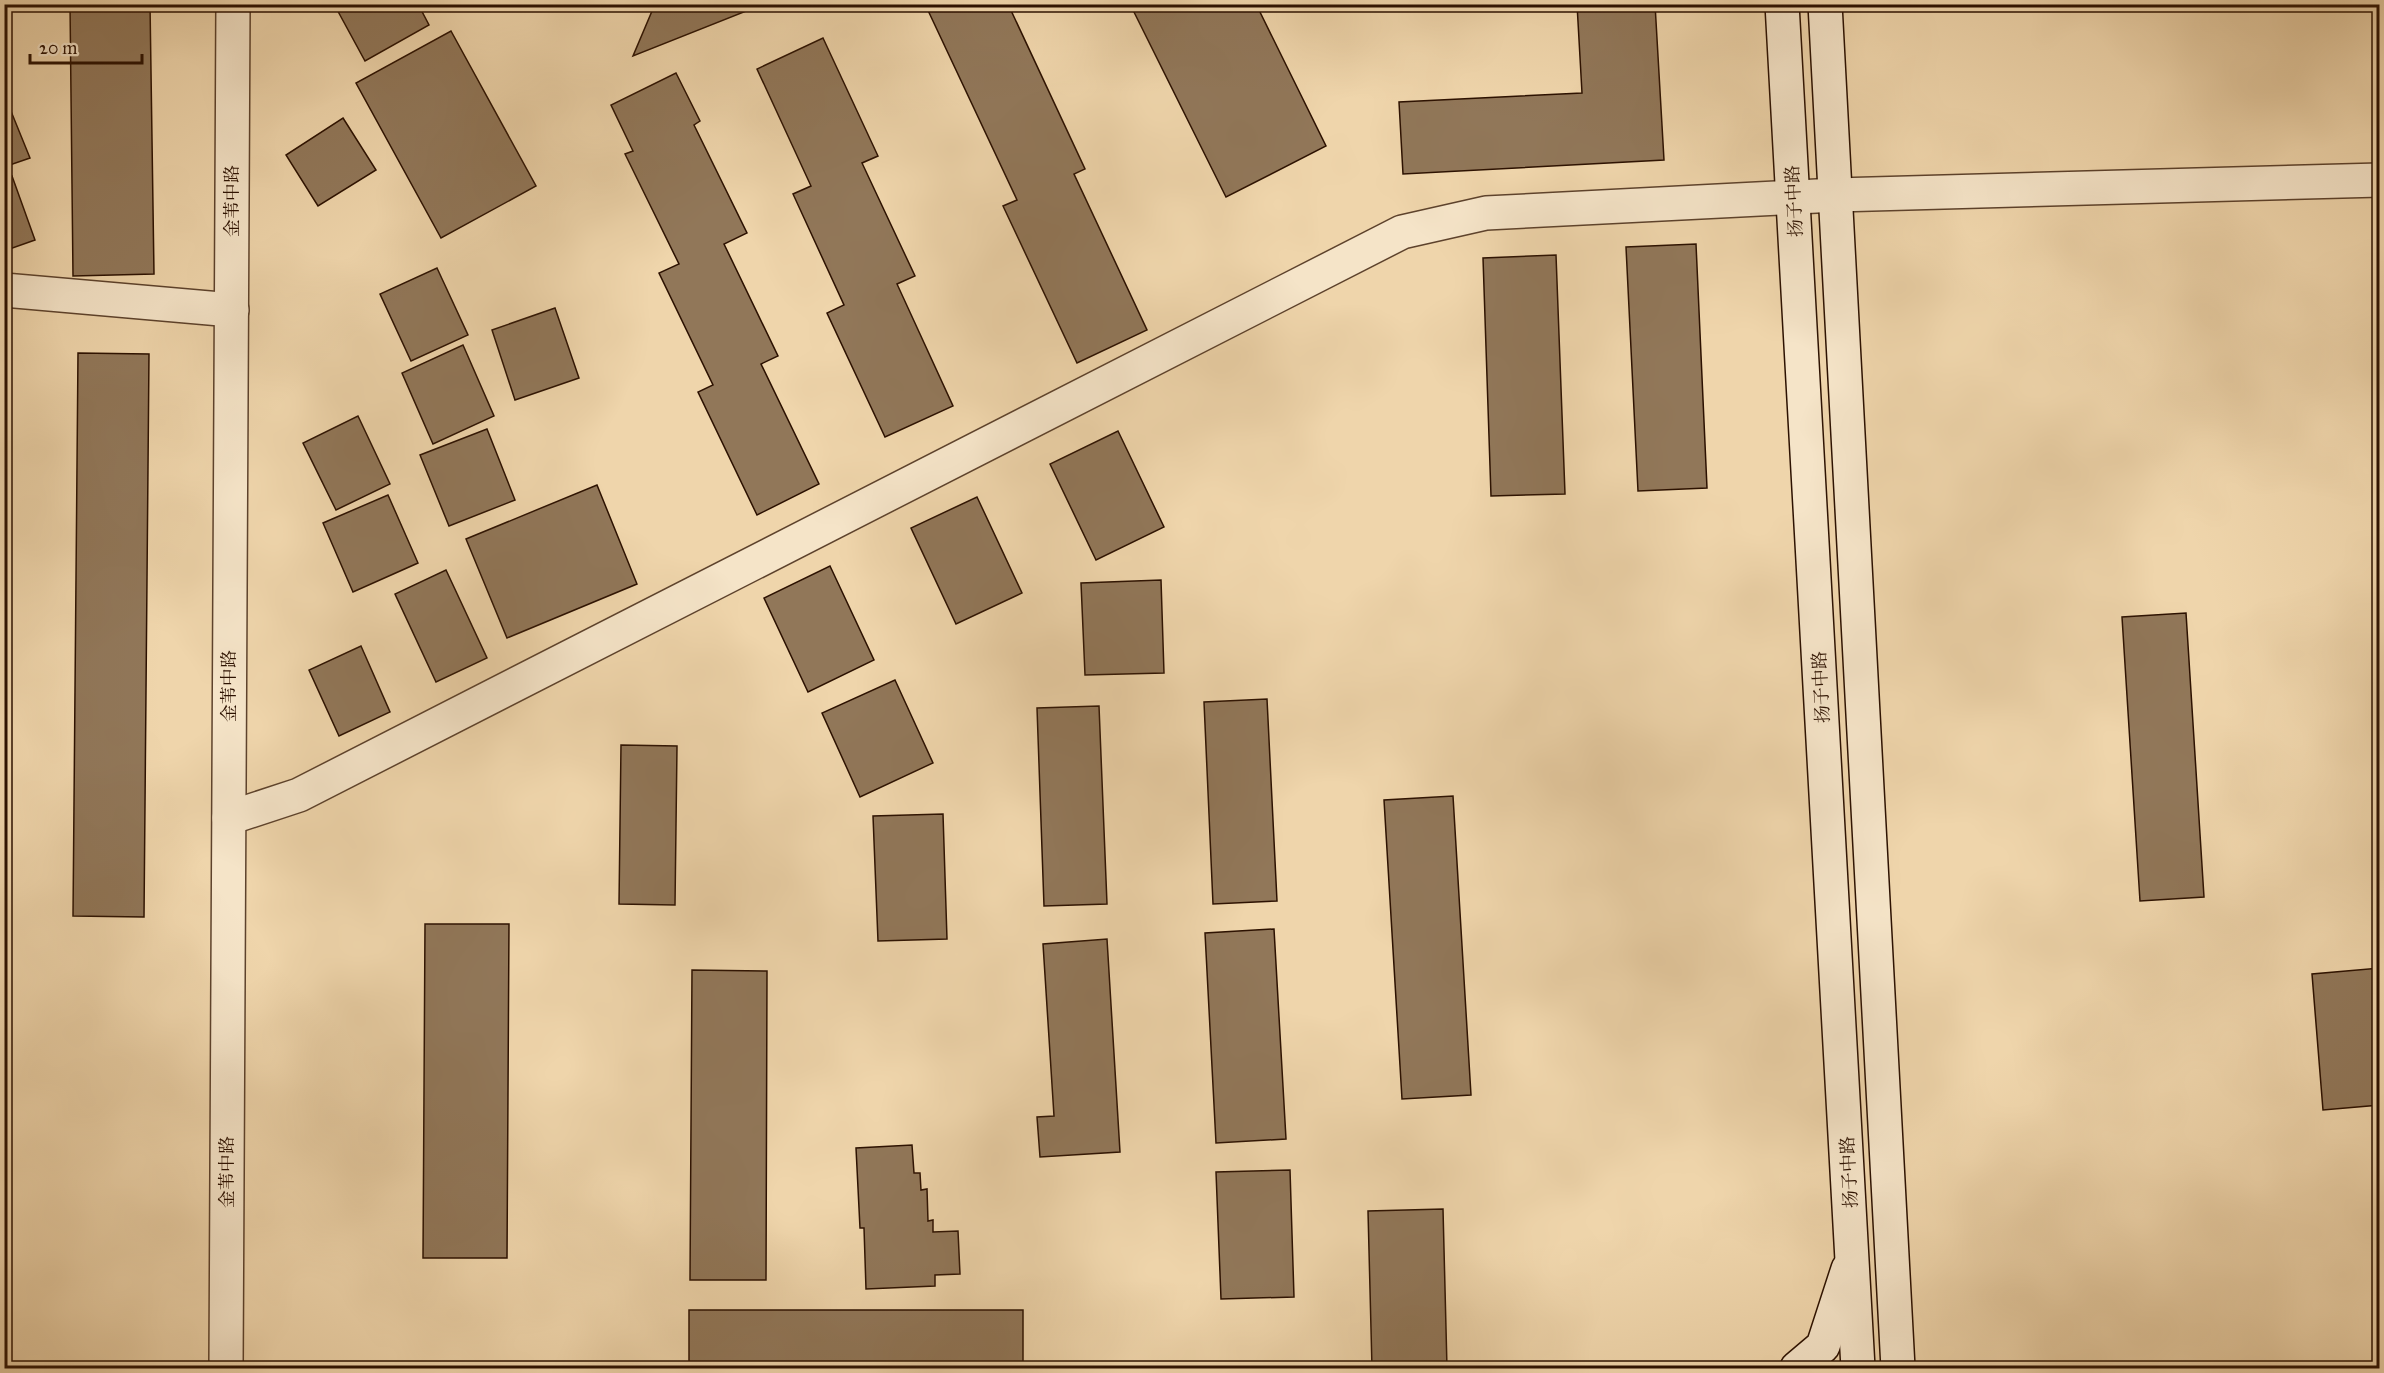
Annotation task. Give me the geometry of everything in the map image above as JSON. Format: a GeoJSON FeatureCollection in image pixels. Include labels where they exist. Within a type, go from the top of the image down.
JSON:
{"type":"FeatureCollection","features":[{"type":"Feature","properties":{"kind":"street","name":"金苇中路"},"geometry":{"type":"LineString","coordinates":[[226,1368],[233,4]]}},
{"type":"Feature","properties":{"kind":"street","name":"扬子中路"},"geometry":{"type":"LineString","coordinates":[[1782,4],[1854,1250],[1858,1368]]}},
{"type":"Feature","properties":{"kind":"street"},"geometry":{"type":"LineString","coordinates":[[1825,4],[1898,1368]]}},
{"type":"Feature","properties":{"kind":"street"},"geometry":{"type":"LineString","coordinates":[[229,818],[299,795],[1402,232],[1486,213],[1836,195],[2379,180]]}},
{"type":"Feature","properties":{"kind":"street"},"geometry":{"type":"LineString","coordinates":[[4,290],[232,310]]}},
{"type":"Feature","properties":{"kind":"street"},"geometry":{"type":"LineString","coordinates":[[1797,1368],[1823,1346],[1854,1250]]}},
{"type":"Feature","properties":{"kind":"building"},"geometry":{"type":"Polygon","coordinates":[[[70,4],[150,4],[154,274],[73,276],[70,4]]]}},
{"type":"Feature","properties":{"kind":"building"},"geometry":{"type":"Polygon","coordinates":[[[334,4],[418,4],[429,25],[365,61],[334,4]]]}},
{"type":"Feature","properties":{"kind":"building"},"geometry":{"type":"Polygon","coordinates":[[[655,4],[764,4],[633,56],[655,4]]]}},
{"type":"Feature","properties":{"kind":"building"},"geometry":{"type":"Polygon","coordinates":[[[925,4],[1008,4],[1085,169],[1074,174],[1147,330],[1077,363],[1003,206],[1017,200],[925,4]]]}},
{"type":"Feature","properties":{"kind":"building"},"geometry":{"type":"Polygon","coordinates":[[[1130,4],[1256,4],[1326,146],[1226,197],[1130,4]]]}},
{"type":"Feature","properties":{"kind":"building"},"geometry":{"type":"Polygon","coordinates":[[[1577,4],[1655,4],[1664,160],[1403,174],[1399,102],[1582,93],[1577,4]]]}},
{"type":"Feature","properties":{"kind":"building"},"geometry":{"type":"Polygon","coordinates":[[[451,31],[536,186],[441,238],[356,83],[451,31]]]}},
{"type":"Feature","properties":{"kind":"building"},"geometry":{"type":"Polygon","coordinates":[[[823,38],[878,156],[862,163],[915,276],[897,284],[953,406],[885,437],[827,313],[844,305],[793,194],[811,186],[757,69],[823,38]]]}},
{"type":"Feature","properties":{"kind":"building"},"geometry":{"type":"Polygon","coordinates":[[[676,73],[700,121],[694,125],[747,233],[724,244],[778,356],[761,364],[819,484],[757,515],[698,392],[713,385],[659,273],[679,264],[625,154],[633,151],[611,105],[676,73]]]}},
{"type":"Feature","properties":{"kind":"building"},"geometry":{"type":"Polygon","coordinates":[[[4,94],[30,158],[4,167],[4,94]]]}},
{"type":"Feature","properties":{"kind":"building"},"geometry":{"type":"Polygon","coordinates":[[[343,118],[376,170],[318,206],[286,155],[343,118]]]}},
{"type":"Feature","properties":{"kind":"building"},"geometry":{"type":"Polygon","coordinates":[[[12,176],[35,240],[4,251],[4,179],[12,176]]]}},
{"type":"Feature","properties":{"kind":"building"},"geometry":{"type":"Polygon","coordinates":[[[1696,244],[1707,488],[1638,491],[1626,247],[1696,244]]]}},
{"type":"Feature","properties":{"kind":"building"},"geometry":{"type":"Polygon","coordinates":[[[1556,255],[1565,494],[1491,496],[1483,258],[1556,255]]]}},
{"type":"Feature","properties":{"kind":"building"},"geometry":{"type":"Polygon","coordinates":[[[437,268],[468,335],[411,361],[380,294],[437,268]]]}},
{"type":"Feature","properties":{"kind":"building"},"geometry":{"type":"Polygon","coordinates":[[[555,308],[579,378],[515,400],[492,330],[555,308]]]}},
{"type":"Feature","properties":{"kind":"building"},"geometry":{"type":"Polygon","coordinates":[[[463,345],[494,416],[433,444],[402,373],[463,345]]]}},
{"type":"Feature","properties":{"kind":"building"},"geometry":{"type":"Polygon","coordinates":[[[78,353],[149,354],[144,917],[73,916],[78,353]]]}},
{"type":"Feature","properties":{"kind":"building"},"geometry":{"type":"Polygon","coordinates":[[[358,416],[390,484],[336,510],[303,443],[358,416]]]}},
{"type":"Feature","properties":{"kind":"building"},"geometry":{"type":"Polygon","coordinates":[[[487,429],[515,500],[449,526],[420,455],[487,429]]]}},
{"type":"Feature","properties":{"kind":"building"},"geometry":{"type":"Polygon","coordinates":[[[1118,431],[1164,527],[1096,560],[1050,464],[1118,431]]]}},
{"type":"Feature","properties":{"kind":"building"},"geometry":{"type":"Polygon","coordinates":[[[597,485],[637,584],[507,638],[466,539],[597,485]]]}},
{"type":"Feature","properties":{"kind":"building"},"geometry":{"type":"Polygon","coordinates":[[[388,495],[418,563],[353,592],[323,523],[388,495]]]}},
{"type":"Feature","properties":{"kind":"building"},"geometry":{"type":"Polygon","coordinates":[[[977,497],[1022,593],[956,624],[911,528],[977,497]]]}},
{"type":"Feature","properties":{"kind":"building"},"geometry":{"type":"Polygon","coordinates":[[[830,566],[874,660],[808,692],[764,598],[830,566]]]}},
{"type":"Feature","properties":{"kind":"building"},"geometry":{"type":"Polygon","coordinates":[[[446,570],[487,658],[436,682],[395,594],[446,570]]]}},
{"type":"Feature","properties":{"kind":"building"},"geometry":{"type":"Polygon","coordinates":[[[1161,580],[1164,673],[1085,675],[1081,583],[1161,580]]]}},
{"type":"Feature","properties":{"kind":"building"},"geometry":{"type":"Polygon","coordinates":[[[2186,613],[2204,897],[2140,901],[2122,617],[2186,613]]]}},
{"type":"Feature","properties":{"kind":"building"},"geometry":{"type":"Polygon","coordinates":[[[361,646],[390,712],[339,736],[309,670],[361,646]]]}},
{"type":"Feature","properties":{"kind":"building"},"geometry":{"type":"Polygon","coordinates":[[[895,680],[933,763],[860,797],[822,713],[895,680]]]}},
{"type":"Feature","properties":{"kind":"building"},"geometry":{"type":"Polygon","coordinates":[[[1267,699],[1277,901],[1213,904],[1204,702],[1267,699]]]}},
{"type":"Feature","properties":{"kind":"building"},"geometry":{"type":"Polygon","coordinates":[[[1099,706],[1107,904],[1044,906],[1037,708],[1099,706]]]}},
{"type":"Feature","properties":{"kind":"building"},"geometry":{"type":"Polygon","coordinates":[[[621,745],[677,746],[675,905],[619,904],[621,745]]]}},
{"type":"Feature","properties":{"kind":"building"},"geometry":{"type":"Polygon","coordinates":[[[1453,796],[1471,1095],[1402,1099],[1384,800],[1453,796]]]}},
{"type":"Feature","properties":{"kind":"building"},"geometry":{"type":"Polygon","coordinates":[[[943,814],[947,939],[878,941],[873,816],[943,814]]]}},
{"type":"Feature","properties":{"kind":"building"},"geometry":{"type":"Polygon","coordinates":[[[425,924],[509,924],[507,1258],[423,1258],[425,924]]]}},
{"type":"Feature","properties":{"kind":"building"},"geometry":{"type":"Polygon","coordinates":[[[1274,929],[1286,1139],[1216,1143],[1205,933],[1274,929]]]}},
{"type":"Feature","properties":{"kind":"building"},"geometry":{"type":"Polygon","coordinates":[[[1107,939],[1120,1152],[1040,1157],[1037,1117],[1054,1116],[1043,944],[1107,939]]]}},
{"type":"Feature","properties":{"kind":"building"},"geometry":{"type":"Polygon","coordinates":[[[2380,968],[2380,1105],[2323,1110],[2312,974],[2380,968]]]}},
{"type":"Feature","properties":{"kind":"building"},"geometry":{"type":"Polygon","coordinates":[[[692,970],[767,971],[766,1280],[690,1280],[692,970]]]}},
{"type":"Feature","properties":{"kind":"building"},"geometry":{"type":"Polygon","coordinates":[[[912,1145],[914,1173],[920,1173],[921,1190],[927,1189],[928,1221],[933,1220],[933,1232],[958,1231],[960,1274],[935,1275],[935,1286],[866,1289],[864,1228],[860,1228],[856,1148],[912,1145]]]}},
{"type":"Feature","properties":{"kind":"building"},"geometry":{"type":"Polygon","coordinates":[[[1290,1170],[1294,1297],[1221,1299],[1216,1172],[1290,1170]]]}},
{"type":"Feature","properties":{"kind":"building"},"geometry":{"type":"Polygon","coordinates":[[[1443,1209],[1447,1368],[1372,1368],[1368,1211],[1443,1209]]]}},
{"type":"Feature","properties":{"kind":"building"},"geometry":{"type":"Polygon","coordinates":[[[689,1310],[1023,1310],[1023,1368],[689,1368],[689,1310]]]}}]}
